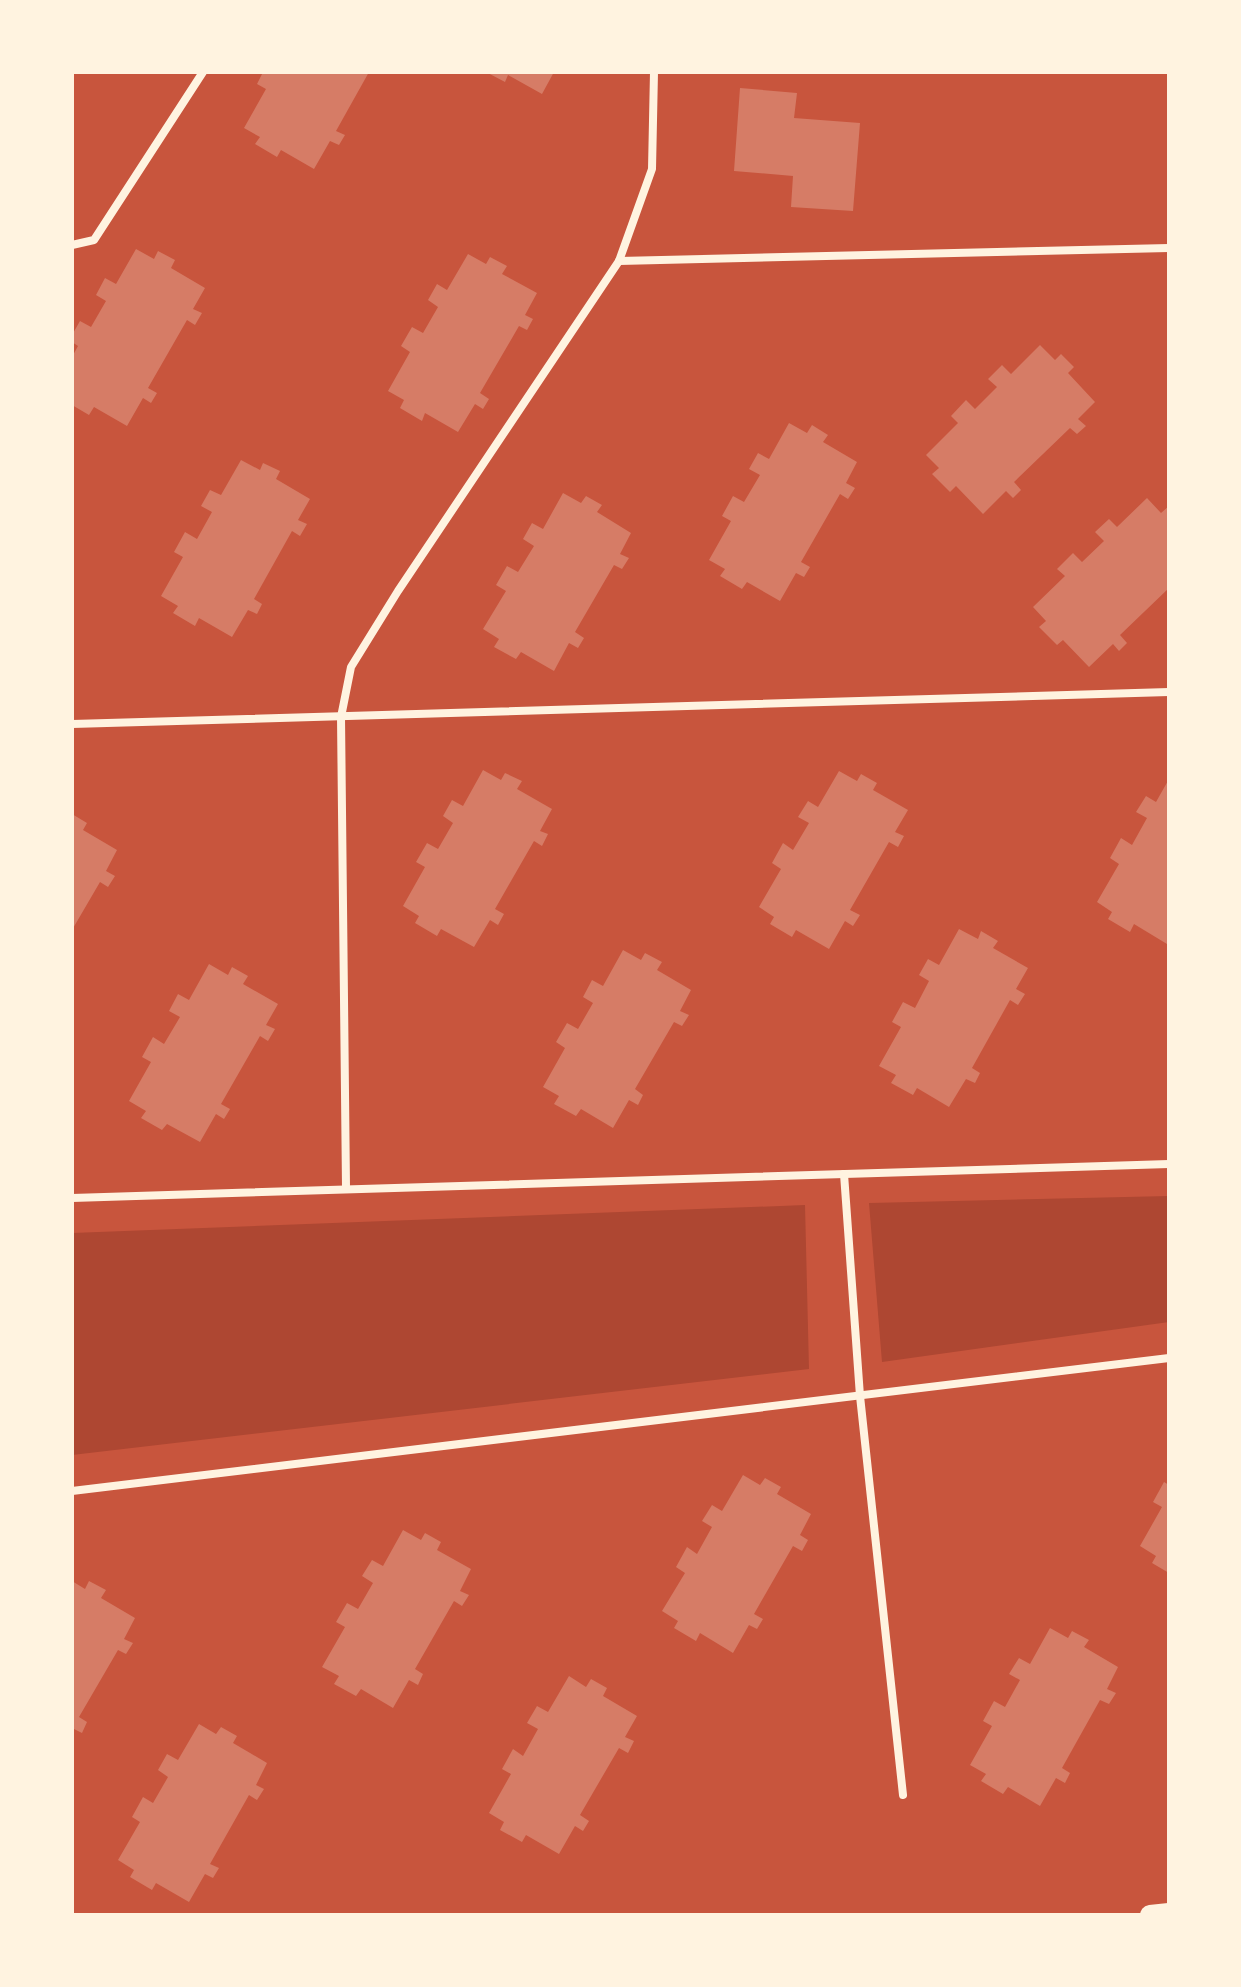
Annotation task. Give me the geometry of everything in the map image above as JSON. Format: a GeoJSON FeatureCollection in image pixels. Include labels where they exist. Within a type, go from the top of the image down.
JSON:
{"type":"FeatureCollection","features":[{"type":"Feature","properties":{"kind":"main road"},"geometry":{"type":"LineString","coordinates":[[1150,1915],[1169,1913]]}},
{"type":"Feature","properties":{"kind":"street"},"geometry":{"type":"LineString","coordinates":[[72,245],[94,240],[203,72]]}},
{"type":"Feature","properties":{"kind":"street"},"geometry":{"type":"LineString","coordinates":[[346,1187],[341,717],[351,667],[619,261],[652,169],[654,72]]}},
{"type":"Feature","properties":{"kind":"street"},"geometry":{"type":"LineString","coordinates":[[619,261],[1169,248]]}},
{"type":"Feature","properties":{"kind":"street"},"geometry":{"type":"LineString","coordinates":[[72,724],[1169,692]]}},
{"type":"Feature","properties":{"kind":"street"},"geometry":{"type":"LineString","coordinates":[[72,1198],[346,1187],[1169,1164]]}},
{"type":"Feature","properties":{"kind":"street"},"geometry":{"type":"LineString","coordinates":[[844,1174],[860,1396],[903,1795]]}},
{"type":"Feature","properties":{"kind":"street"},"geometry":{"type":"LineString","coordinates":[[72,1491],[1169,1358]]}},
{"type":"Feature","properties":{"kind":"shaded area"},"geometry":{"type":"Polygon","coordinates":[[[1169,1196],[1169,1322],[882,1362],[869,1203],[1169,1196]]]}},
{"type":"Feature","properties":{"kind":"shaded area"},"geometry":{"type":"Polygon","coordinates":[[[805,1205],[809,1369],[72,1455],[72,1233],[805,1205]]]}},
{"type":"Feature","properties":{"kind":"building"},"geometry":{"type":"Polygon","coordinates":[[[263,72],[369,72],[336,131],[345,135],[339,145],[330,141],[314,169],[281,150],[277,157],[255,144],[260,137],[244,128],[266,89],[257,84],[263,72]]]}},
{"type":"Feature","properties":{"kind":"building"},"geometry":{"type":"Polygon","coordinates":[[[486,72],[554,72],[542,94],[508,75],[505,82],[486,72]]]}},
{"type":"Feature","properties":{"kind":"building"},"geometry":{"type":"Polygon","coordinates":[[[740,88],[797,93],[794,118],[860,123],[853,211],[791,207],[793,176],[734,171],[740,88]]]}},
{"type":"Feature","properties":{"kind":"building"},"geometry":{"type":"Polygon","coordinates":[[[136,249],[154,259],[158,251],[175,260],[171,268],[205,288],[193,309],[202,313],[195,325],[187,320],[148,388],[157,393],[151,403],[143,398],[127,426],[94,407],[89,415],[72,405],[72,357],[78,346],[72,342],[72,335],[80,321],[91,327],[106,301],[96,295],[105,278],[116,284],[136,249]]]}},
{"type":"Feature","properties":{"kind":"building"},"geometry":{"type":"Polygon","coordinates":[[[468,254],[486,264],[490,257],[507,266],[502,274],[537,293],[525,315],[533,319],[527,330],[519,326],[480,393],[489,399],[483,409],[475,404],[458,432],[425,413],[422,421],[400,408],[404,400],[388,391],[410,352],[401,346],[412,327],[423,333],[438,307],[428,300],[437,284],[447,290],[468,254]]]}},
{"type":"Feature","properties":{"kind":"building"},"geometry":{"type":"Polygon","coordinates":[[[1040,345],[1055,360],[1061,354],[1074,367],[1068,373],[1095,402],[1078,419],[1086,426],[1077,434],[1070,428],[1014,482],[1021,490],[1013,498],[1006,491],[983,514],[956,486],[950,492],[932,474],[939,468],[926,455],[958,423],[951,416],[966,400],[975,409],[997,387],[988,379],[1002,365],[1011,374],[1040,345]]]}},
{"type":"Feature","properties":{"kind":"building"},"geometry":{"type":"Polygon","coordinates":[[[789,423],[807,433],[812,425],[828,435],[823,442],[857,462],[846,483],[855,488],[848,499],[840,494],[801,562],[810,567],[804,577],[796,573],[780,601],[747,582],[742,589],[720,576],[725,569],[709,560],[731,521],[722,516],[733,496],[744,502],[760,475],[749,469],[758,453],[769,459],[789,423]]]}},
{"type":"Feature","properties":{"kind":"building"},"geometry":{"type":"Polygon","coordinates":[[[241,460],[260,470],[263,463],[280,471],[276,479],[310,499],[298,520],[307,524],[300,536],[292,531],[254,599],[262,604],[257,614],[248,610],[232,637],[199,618],[195,626],[173,613],[178,606],[161,596],[183,557],[174,552],[185,532],[197,539],[212,512],[201,506],[210,490],[221,495],[241,460]]]}},
{"type":"Feature","properties":{"kind":"building"},"geometry":{"type":"Polygon","coordinates":[[[563,493],[581,503],[586,496],[602,505],[597,512],[631,533],[620,554],[629,558],[622,569],[614,565],[575,632],[584,638],[578,648],[569,643],[554,671],[521,652],[516,659],[494,647],[499,639],[483,629],[506,591],[496,585],[507,566],[518,572],[534,546],[523,539],[532,523],[543,529],[563,493]]]}},
{"type":"Feature","properties":{"kind":"building"},"geometry":{"type":"Polygon","coordinates":[[[1147,498],[1161,513],[1169,506],[1169,588],[1120,635],[1127,643],[1119,651],[1113,644],[1089,667],[1063,640],[1057,645],[1039,627],[1046,621],[1033,607],[1065,576],[1057,569],[1073,553],[1082,562],[1104,541],[1095,532],[1109,519],[1117,527],[1147,498]]]}},
{"type":"Feature","properties":{"kind":"building"},"geometry":{"type":"Polygon","coordinates":[[[483,770],[501,780],[505,773],[522,781],[517,789],[552,809],[540,831],[548,834],[542,846],[534,841],[495,909],[504,914],[498,925],[490,920],[474,947],[441,929],[437,936],[415,923],[419,916],[403,906],[425,867],[416,862],[427,843],[438,849],[453,823],[443,816],[452,800],[463,806],[483,770]]]}},
{"type":"Feature","properties":{"kind":"building"},"geometry":{"type":"Polygon","coordinates":[[[839,771],[857,781],[861,774],[877,783],[873,790],[908,810],[895,832],[904,836],[898,847],[889,842],[850,910],[860,915],[853,926],[845,921],[829,949],[796,930],[792,937],[770,924],[774,917],[759,907],[781,869],[772,863],[783,843],[793,850],[809,823],[798,817],[808,801],[818,807],[839,771]]]}},
{"type":"Feature","properties":{"kind":"building"},"geometry":{"type":"Polygon","coordinates":[[[1169,779],[1167,944],[1134,924],[1130,932],[1108,919],[1112,912],[1097,902],[1119,864],[1110,858],[1121,838],[1132,845],[1147,818],[1136,812],[1146,796],[1156,802],[1169,779]]]}},
{"type":"Feature","properties":{"kind":"building"},"geometry":{"type":"Polygon","coordinates":[[[72,814],[87,823],[83,830],[117,850],[106,871],[115,876],[108,887],[100,882],[72,930],[72,814]]]}},
{"type":"Feature","properties":{"kind":"building"},"geometry":{"type":"Polygon","coordinates":[[[959,929],[978,939],[981,931],[998,941],[993,948],[1028,968],[1016,989],[1025,994],[1018,1005],[1010,1000],[972,1068],[980,1073],[975,1083],[966,1079],[949,1107],[917,1088],[913,1095],[891,1083],[896,1075],[879,1066],[901,1027],[892,1022],[903,1002],[915,1008],[929,981],[919,975],[928,959],[939,965],[959,929]]]}},
{"type":"Feature","properties":{"kind":"building"},"geometry":{"type":"Polygon","coordinates":[[[623,950],[641,960],[645,953],[662,962],[657,970],[691,990],[680,1011],[689,1015],[682,1026],[674,1022],[635,1089],[643,1095],[638,1105],[629,1100],[613,1128],[581,1109],[576,1116],[554,1104],[559,1096],[543,1087],[565,1048],[556,1042],[567,1023],[578,1029],[593,1003],[583,997],[592,980],[603,986],[623,950]]]}},
{"type":"Feature","properties":{"kind":"building"},"geometry":{"type":"Polygon","coordinates":[[[209,964],[228,975],[232,967],[248,976],[243,984],[278,1004],[266,1025],[275,1029],[268,1041],[260,1036],[221,1104],[230,1109],[224,1119],[216,1114],[200,1142],[167,1124],[162,1130],[141,1118],[146,1111],[129,1101],[151,1062],[142,1057],[153,1037],[164,1044],[180,1017],[169,1011],[178,994],[189,1000],[209,964]]]}},
{"type":"Feature","properties":{"kind":"building"},"geometry":{"type":"Polygon","coordinates":[[[743,1475],[760,1485],[765,1478],[781,1487],[777,1494],[811,1514],[800,1535],[808,1540],[802,1551],[793,1546],[754,1614],[763,1619],[757,1629],[749,1625],[733,1653],[700,1633],[696,1641],[674,1628],[678,1621],[662,1611],[685,1573],[676,1567],[687,1547],[697,1554],[712,1527],[702,1521],[712,1505],[722,1511],[743,1475]]]}},
{"type":"Feature","properties":{"kind":"building"},"geometry":{"type":"Polygon","coordinates":[[[1164,1482],[1169,1485],[1169,1573],[1152,1563],[1156,1556],[1140,1546],[1162,1507],[1153,1502],[1164,1482]]]}},
{"type":"Feature","properties":{"kind":"building"},"geometry":{"type":"Polygon","coordinates":[[[403,1530],[421,1540],[425,1533],[441,1542],[437,1550],[471,1569],[460,1591],[469,1595],[462,1606],[454,1601],[415,1669],[423,1674],[418,1685],[409,1680],[393,1708],[361,1689],[356,1696],[334,1684],[339,1676],[322,1667],[345,1627],[336,1622],[347,1603],[358,1609],[373,1583],[362,1576],[372,1560],[383,1566],[403,1530]]]}},
{"type":"Feature","properties":{"kind":"building"},"geometry":{"type":"Polygon","coordinates":[[[72,1581],[85,1589],[89,1581],[106,1590],[101,1598],[135,1618],[124,1639],[133,1643],[126,1654],[118,1650],[79,1717],[87,1722],[82,1733],[72,1728],[72,1581]]]}},
{"type":"Feature","properties":{"kind":"building"},"geometry":{"type":"Polygon","coordinates":[[[1050,1628],[1068,1638],[1072,1631],[1089,1640],[1084,1647],[1118,1667],[1107,1689],[1116,1693],[1109,1704],[1100,1700],[1062,1768],[1070,1773],[1065,1783],[1056,1778],[1040,1806],[1008,1787],[1003,1794],[981,1781],[986,1774],[970,1765],[992,1726],[983,1721],[994,1701],[1005,1707],[1020,1680],[1009,1674],[1019,1658],[1030,1664],[1050,1628]]]}},
{"type":"Feature","properties":{"kind":"building"},"geometry":{"type":"Polygon","coordinates":[[[569,1676],[586,1687],[591,1679],[607,1688],[603,1696],[637,1716],[625,1737],[634,1741],[628,1753],[619,1748],[580,1815],[589,1821],[583,1831],[575,1826],[559,1854],[526,1835],[522,1842],[500,1830],[504,1822],[489,1813],[511,1774],[502,1769],[513,1749],[523,1756],[538,1729],[527,1723],[537,1706],[548,1712],[569,1676]]]}},
{"type":"Feature","properties":{"kind":"building"},"geometry":{"type":"Polygon","coordinates":[[[199,1724],[216,1734],[221,1727],[237,1736],[233,1743],[267,1763],[256,1785],[264,1789],[257,1800],[249,1795],[210,1864],[219,1868],[213,1878],[205,1874],[189,1902],[156,1883],[152,1890],[130,1877],[134,1870],[118,1860],[140,1822],[132,1817],[143,1797],[153,1803],[168,1777],[158,1770],[167,1754],[178,1760],[199,1724]]]}}]}
